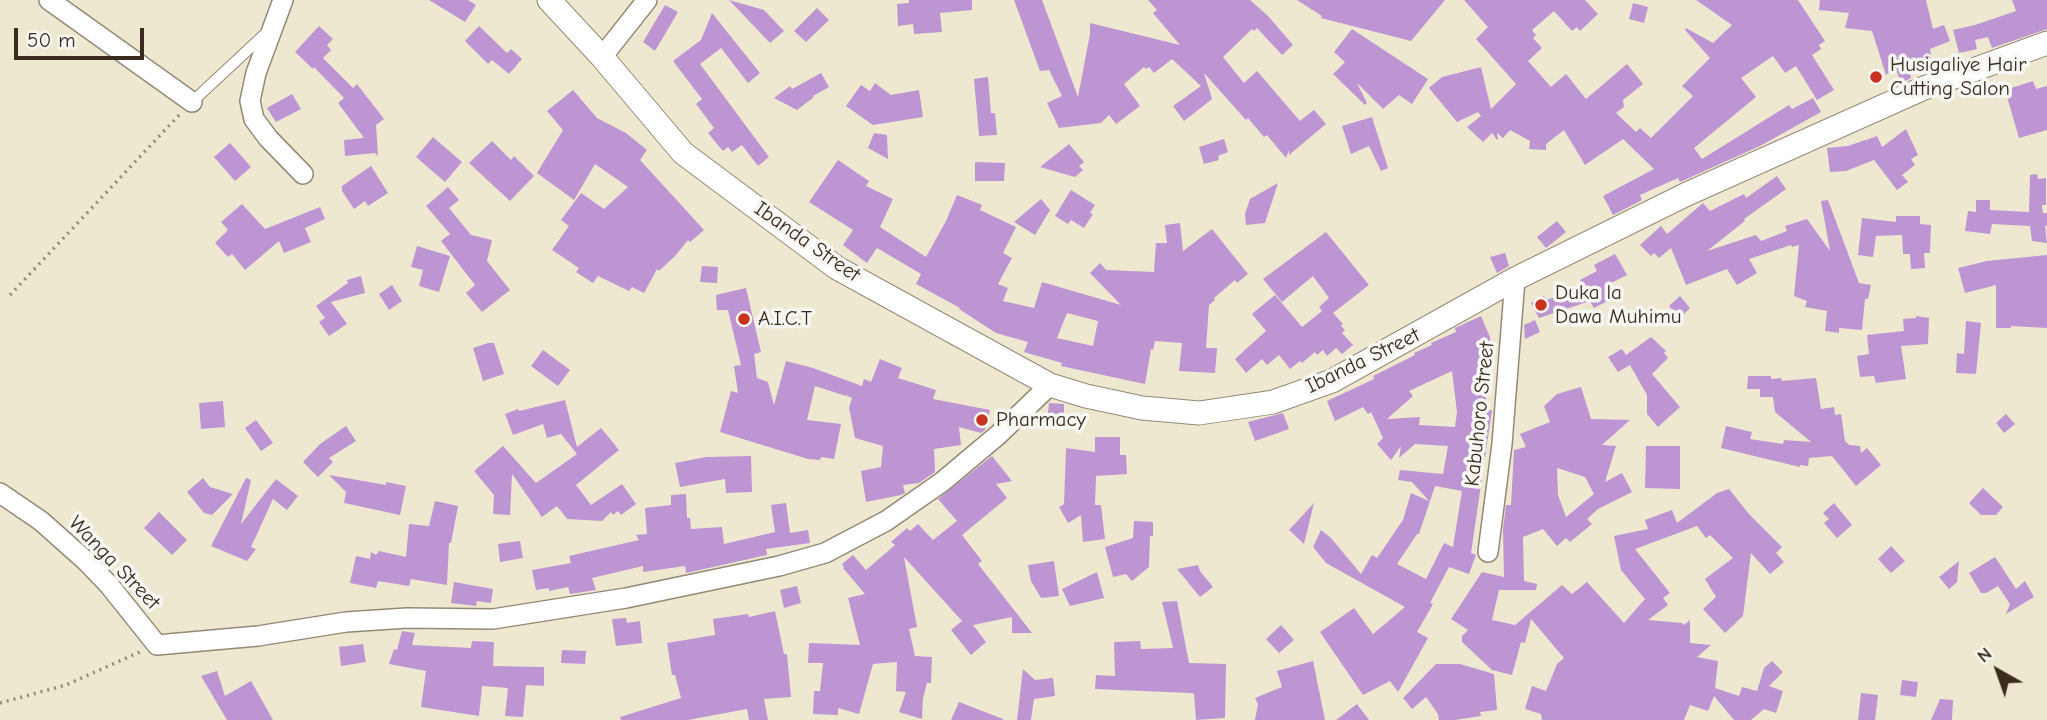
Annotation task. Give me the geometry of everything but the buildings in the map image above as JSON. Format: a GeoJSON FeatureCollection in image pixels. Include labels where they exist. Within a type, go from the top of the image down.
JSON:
{"type":"FeatureCollection","features":[{"type":"Feature","properties":{"kind":"street"},"geometry":{"type":"LineString","coordinates":[[49,0],[192,102]]}},
{"type":"Feature","properties":{"kind":"street"},"geometry":{"type":"LineString","coordinates":[[283,0],[256,73],[250,101],[254,120],[303,174]]}},
{"type":"Feature","properties":{"kind":"street","name":"Ibanda Street"},"geometry":{"type":"LineString","coordinates":[[550,0],[683,153],[837,268],[1050,385],[1142,408],[1199,413],[1273,402],[1332,381],[1515,279],[1687,194],[1924,88],[2047,43]]}},
{"type":"Feature","properties":{"kind":"street"},"geometry":{"type":"LineString","coordinates":[[602,57],[647,0]]}},
{"type":"Feature","properties":{"kind":"street","name":"Kabuhoro Street"},"geometry":{"type":"LineString","coordinates":[[1488,552],[1502,444],[1515,279]]}},
{"type":"Feature","properties":{"kind":"street"},"geometry":{"type":"LineString","coordinates":[[157,645],[271,635],[346,622],[407,618],[493,619],[626,598],[825,553],[886,521],[930,490],[998,435],[1050,385]]}},
{"type":"Feature","properties":{"kind":"street","name":"Wanga Street"},"geometry":{"type":"LineString","coordinates":[[0,493],[41,521],[86,561],[109,584],[157,645]]}},
{"type":"Feature","properties":{"kind":"lane"},"geometry":{"type":"LineString","coordinates":[[192,102],[271,29]]}},
{"type":"Feature","properties":{"kind":"path"},"geometry":{"type":"LineString","coordinates":[[10,295],[192,102]]}},
{"type":"Feature","properties":{"kind":"path"},"geometry":{"type":"LineString","coordinates":[[0,703],[66,685],[157,645]]}},
{"type":"Feature","properties":{"kind":"place","name":"Husigaliye Hair Cutting Salon"},"geometry":{"type":"Point","coordinates":[1876,77]}},
{"type":"Feature","properties":{"kind":"place","name":"Duka la Dawa Muhimu"},"geometry":{"type":"Point","coordinates":[1541,305]}},
{"type":"Feature","properties":{"kind":"place","name":"A.I.C.T"},"geometry":{"type":"Point","coordinates":[744,319]}},
{"type":"Feature","properties":{"kind":"place","name":"Pharmacy"},"geometry":{"type":"Point","coordinates":[982,420]}}]}
